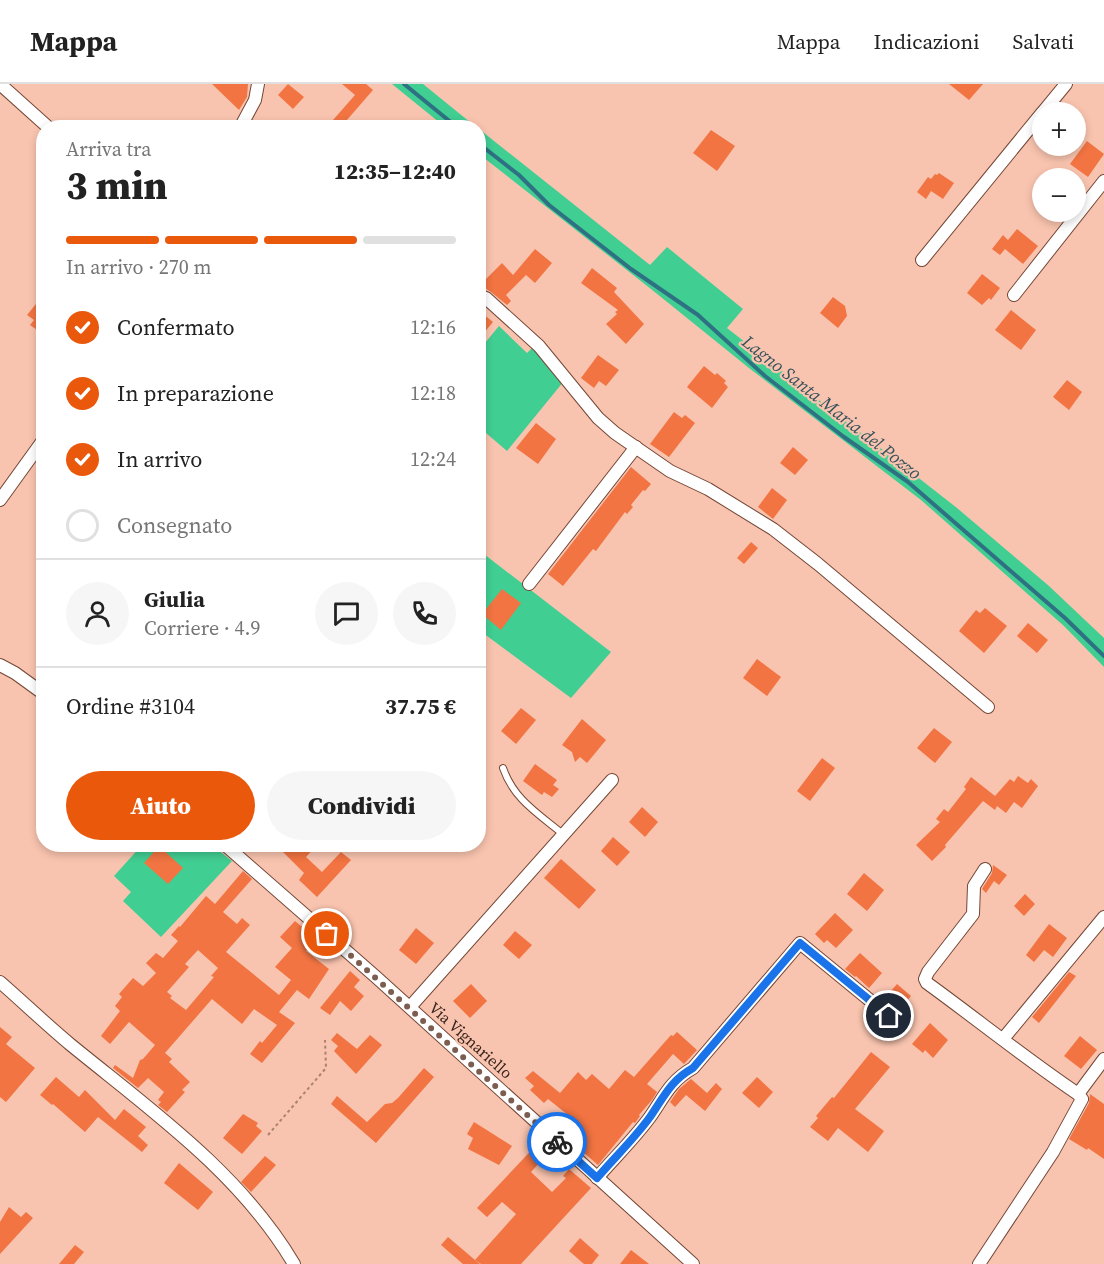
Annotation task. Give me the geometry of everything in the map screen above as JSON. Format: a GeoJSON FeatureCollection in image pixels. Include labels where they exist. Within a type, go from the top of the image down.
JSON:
{"type":"FeatureCollection","features":[{"type":"Feature","properties":{"kind":"street"},"geometry":{"type":"LineString","coordinates":[[0,84],[40,120]]}},
{"type":"Feature","properties":{"kind":"street"},"geometry":{"type":"LineString","coordinates":[[244,120],[255,100],[258,84]]}},
{"type":"Feature","properties":{"kind":"street"},"geometry":{"type":"LineString","coordinates":[[1052,102],[1066,84]]}},
{"type":"Feature","properties":{"kind":"street"},"geometry":{"type":"LineString","coordinates":[[922,260],[1032,126]]}},
{"type":"Feature","properties":{"kind":"street"},"geometry":{"type":"LineString","coordinates":[[1014,295],[1104,181]]}},
{"type":"Feature","properties":{"kind":"street"},"geometry":{"type":"LineString","coordinates":[[486,298],[539,346],[598,418],[670,471],[708,489],[773,529],[988,707]]}},
{"type":"Feature","properties":{"kind":"street"},"geometry":{"type":"LineString","coordinates":[[529,584],[636,447]]}},
{"type":"Feature","properties":{"kind":"street"},"geometry":{"type":"LineString","coordinates":[[0,500],[36,450]]}},
{"type":"Feature","properties":{"kind":"street"},"geometry":{"type":"LineString","coordinates":[[0,665],[36,688]]}},
{"type":"Feature","properties":{"kind":"street"},"geometry":{"type":"LineString","coordinates":[[410,1007],[612,780]]}},
{"type":"Feature","properties":{"kind":"street","name":"Via Vignariello"},"geometry":{"type":"LineString","coordinates":[[233,852],[410,1007],[693,1264]]}},
{"type":"Feature","properties":{"kind":"street"},"geometry":{"type":"LineString","coordinates":[[979,1264],[1053,1152],[1082,1099],[927,983],[925,978],[928,972],[974,914],[974,886],[985,869]]}},
{"type":"Feature","properties":{"kind":"street"},"geometry":{"type":"LineString","coordinates":[[1003,1038],[1104,917]]}},
{"type":"Feature","properties":{"kind":"street"},"geometry":{"type":"LineString","coordinates":[[597,1178],[649,1118],[678,1076],[693,1068],[800,943],[889,1016]]}},
{"type":"Feature","properties":{"kind":"street"},"geometry":{"type":"LineString","coordinates":[[0,982],[70,1044],[176,1129],[246,1198],[276,1235],[294,1264]]}},
{"type":"Feature","properties":{"kind":"street"},"geometry":{"type":"LineString","coordinates":[[1078,1094],[1104,1059]]}},
{"type":"Feature","properties":{"kind":"lane"},"geometry":{"type":"LineString","coordinates":[[503,768],[509,784],[517,795],[564,836]]}},
{"type":"Feature","properties":{"kind":"path"},"geometry":{"type":"LineString","coordinates":[[268,1136],[326,1068],[325,1040]]}},
{"type":"Feature","properties":{"kind":"green space"},"geometry":{"type":"Polygon","coordinates":[[[392,84],[423,84],[467,120],[436,120],[392,84]]]}},
{"type":"Feature","properties":{"kind":"green space"},"geometry":{"type":"Polygon","coordinates":[[[486,135],[650,265],[667,247],[743,309],[727,328],[957,508],[1049,586],[1104,638],[1104,667],[1064,626],[921,500],[749,368],[486,159],[486,135]]]}},
{"type":"Feature","properties":{"kind":"green space"},"geometry":{"type":"Polygon","coordinates":[[[499,326],[527,353],[533,347],[564,381],[507,451],[486,433],[486,342],[499,326]]]}},
{"type":"Feature","properties":{"kind":"green space"},"geometry":{"type":"Polygon","coordinates":[[[486,556],[611,652],[571,698],[486,635],[486,556]]]}},
{"type":"Feature","properties":{"kind":"green space"},"geometry":{"type":"Polygon","coordinates":[[[136,852],[221,852],[232,861],[161,937],[123,901],[131,892],[114,876],[136,852]]]}},
{"type":"Feature","properties":{"kind":"building"},"geometry":{"type":"Polygon","coordinates":[[[212,84],[248,84],[247,97],[239,110],[212,84]]]}},
{"type":"Feature","properties":{"kind":"building"},"geometry":{"type":"Polygon","coordinates":[[[288,84],[304,97],[293,109],[278,95],[288,84]]]}},
{"type":"Feature","properties":{"kind":"building"},"geometry":{"type":"Polygon","coordinates":[[[342,84],[366,84],[373,90],[347,120],[333,120],[355,95],[342,84]]]}},
{"type":"Feature","properties":{"kind":"building"},"geometry":{"type":"Polygon","coordinates":[[[949,84],[983,84],[969,100],[949,84]]]}},
{"type":"Feature","properties":{"kind":"building"},"geometry":{"type":"Polygon","coordinates":[[[711,130],[735,146],[717,171],[693,153],[711,130]]]}},
{"type":"Feature","properties":{"kind":"building"},"geometry":{"type":"Polygon","coordinates":[[[1086,142],[1104,154],[1088,177],[1086,168],[1076,168],[1070,164],[1076,156],[1086,156],[1086,142]]]}},
{"type":"Feature","properties":{"kind":"building"},"geometry":{"type":"Polygon","coordinates":[[[939,173],[954,183],[943,199],[931,191],[926,199],[917,192],[928,177],[931,179],[939,173]]]}},
{"type":"Feature","properties":{"kind":"building"},"geometry":{"type":"Polygon","coordinates":[[[1017,229],[1038,246],[1023,264],[1005,249],[1000,255],[992,249],[1003,235],[1008,240],[1017,229]]]}},
{"type":"Feature","properties":{"kind":"building"},"geometry":{"type":"Polygon","coordinates":[[[535,249],[552,263],[535,283],[526,275],[506,295],[511,301],[507,305],[486,289],[486,279],[502,263],[513,275],[535,249]]]}},
{"type":"Feature","properties":{"kind":"building"},"geometry":{"type":"Polygon","coordinates":[[[592,268],[617,288],[614,292],[644,324],[626,344],[606,324],[617,314],[615,312],[618,310],[581,283],[592,268]]]}},
{"type":"Feature","properties":{"kind":"building"},"geometry":{"type":"Polygon","coordinates":[[[982,274],[1000,288],[991,300],[989,298],[982,305],[967,293],[982,274]]]}},
{"type":"Feature","properties":{"kind":"building"},"geometry":{"type":"Polygon","coordinates":[[[833,297],[845,306],[847,316],[838,328],[820,313],[833,297]]]}},
{"type":"Feature","properties":{"kind":"building"},"geometry":{"type":"Polygon","coordinates":[[[36,304],[36,329],[30,325],[34,320],[27,315],[36,304]]]}},
{"type":"Feature","properties":{"kind":"building"},"geometry":{"type":"Polygon","coordinates":[[[1011,310],[1036,330],[1021,350],[995,330],[1011,310]]]}},
{"type":"Feature","properties":{"kind":"building"},"geometry":{"type":"Polygon","coordinates":[[[486,316],[493,322],[486,330],[486,316]]]}},
{"type":"Feature","properties":{"kind":"building"},"geometry":{"type":"Polygon","coordinates":[[[598,355],[619,370],[606,386],[599,381],[594,388],[581,378],[598,355]]]}},
{"type":"Feature","properties":{"kind":"building"},"geometry":{"type":"Polygon","coordinates":[[[704,366],[715,375],[717,373],[726,381],[724,383],[728,387],[712,408],[687,387],[704,366]]]}},
{"type":"Feature","properties":{"kind":"building"},"geometry":{"type":"Polygon","coordinates":[[[1067,380],[1082,392],[1069,410],[1053,397],[1067,380]]]}},
{"type":"Feature","properties":{"kind":"building"},"geometry":{"type":"Polygon","coordinates":[[[674,412],[682,418],[685,415],[695,423],[669,457],[650,444],[674,412]]]}},
{"type":"Feature","properties":{"kind":"building"},"geometry":{"type":"Polygon","coordinates":[[[536,423],[556,439],[538,464],[516,448],[536,423]]]}},
{"type":"Feature","properties":{"kind":"building"},"geometry":{"type":"Polygon","coordinates":[[[793,447],[808,460],[795,475],[780,463],[793,447]]]}},
{"type":"Feature","properties":{"kind":"building"},"geometry":{"type":"Polygon","coordinates":[[[631,467],[651,484],[645,491],[643,490],[631,505],[633,507],[627,514],[625,512],[596,551],[593,549],[563,586],[548,574],[631,467]]]}},
{"type":"Feature","properties":{"kind":"building"},"geometry":{"type":"Polygon","coordinates":[[[772,488],[787,500],[773,519],[758,507],[772,488]]]}},
{"type":"Feature","properties":{"kind":"building"},"geometry":{"type":"Polygon","coordinates":[[[751,542],[758,548],[744,564],[737,558],[751,542]]]}},
{"type":"Feature","properties":{"kind":"building"},"geometry":{"type":"Polygon","coordinates":[[[502,589],[521,603],[501,630],[486,617],[486,609],[502,589]]]}},
{"type":"Feature","properties":{"kind":"building"},"geometry":{"type":"Polygon","coordinates":[[[985,608],[1007,626],[984,653],[959,631],[976,610],[980,613],[985,608]]]}},
{"type":"Feature","properties":{"kind":"building"},"geometry":{"type":"Polygon","coordinates":[[[1028,623],[1048,640],[1037,653],[1017,636],[1028,623]]]}},
{"type":"Feature","properties":{"kind":"building"},"geometry":{"type":"Polygon","coordinates":[[[757,659],[781,677],[767,696],[743,678],[757,659]]]}},
{"type":"Feature","properties":{"kind":"building"},"geometry":{"type":"Polygon","coordinates":[[[521,708],[536,720],[516,744],[501,731],[521,708]]]}},
{"type":"Feature","properties":{"kind":"building"},"geometry":{"type":"Polygon","coordinates":[[[582,719],[606,740],[587,763],[580,757],[575,762],[572,752],[562,745],[582,719]]]}},
{"type":"Feature","properties":{"kind":"building"},"geometry":{"type":"Polygon","coordinates":[[[934,728],[952,742],[935,763],[917,748],[934,728]]]}},
{"type":"Feature","properties":{"kind":"building"},"geometry":{"type":"Polygon","coordinates":[[[822,758],[835,768],[810,801],[797,791],[822,758]]]}},
{"type":"Feature","properties":{"kind":"building"},"geometry":{"type":"Polygon","coordinates":[[[535,764],[557,780],[553,785],[559,789],[552,797],[544,792],[542,795],[523,781],[535,764]]]}},
{"type":"Feature","properties":{"kind":"building"},"geometry":{"type":"Polygon","coordinates":[[[1018,776],[1028,783],[1031,779],[1038,786],[1022,808],[1014,802],[1006,813],[997,806],[995,810],[983,801],[932,861],[916,845],[940,822],[936,819],[944,809],[948,812],[966,789],[964,787],[971,777],[995,796],[1010,779],[1014,782],[1018,776]]]}},
{"type":"Feature","properties":{"kind":"building"},"geometry":{"type":"Polygon","coordinates":[[[642,807],[658,822],[645,837],[629,822],[642,807]]]}},
{"type":"Feature","properties":{"kind":"building"},"geometry":{"type":"Polygon","coordinates":[[[613,837],[630,852],[617,866],[601,851],[613,837]]]}},
{"type":"Feature","properties":{"kind":"building"},"geometry":{"type":"Polygon","coordinates":[[[154,852],[166,852],[183,868],[168,884],[144,863],[154,852]]]}},
{"type":"Feature","properties":{"kind":"building"},"geometry":{"type":"Polygon","coordinates":[[[283,852],[311,852],[306,857],[322,872],[341,852],[351,860],[317,897],[299,880],[304,873],[283,852]]]}},
{"type":"Feature","properties":{"kind":"building"},"geometry":{"type":"Polygon","coordinates":[[[561,859],[596,890],[579,909],[544,878],[561,859]]]}},
{"type":"Feature","properties":{"kind":"building"},"geometry":{"type":"Polygon","coordinates":[[[993,865],[1007,875],[999,885],[994,881],[986,893],[982,889],[992,873],[993,865]]]}},
{"type":"Feature","properties":{"kind":"building"},"geometry":{"type":"Polygon","coordinates":[[[243,871],[252,879],[223,912],[237,924],[242,918],[250,925],[226,952],[279,995],[291,980],[275,967],[292,948],[280,937],[295,921],[314,937],[311,940],[314,942],[306,951],[329,969],[309,999],[297,990],[279,1012],[295,1023],[262,1063],[250,1054],[277,1025],[254,1009],[242,1024],[212,999],[165,1053],[172,1059],[169,1062],[190,1082],[182,1090],[185,1092],[167,1112],[158,1105],[161,1102],[158,1100],[164,1092],[148,1078],[138,1088],[113,1068],[115,1065],[133,1078],[140,1060],[155,1045],[129,1022],[110,1044],[101,1036],[120,1011],[115,1006],[122,997],[119,994],[133,978],[143,986],[156,973],[146,963],[156,953],[163,958],[178,941],[171,935],[206,896],[215,904],[243,871]],[[198,950],[185,964],[189,967],[167,992],[172,996],[170,998],[186,1010],[214,977],[211,976],[218,968],[198,950]]]}},
{"type":"Feature","properties":{"kind":"building"},"geometry":{"type":"Polygon","coordinates":[[[864,873],[884,890],[867,911],[847,894],[864,873]]]}},
{"type":"Feature","properties":{"kind":"building"},"geometry":{"type":"Polygon","coordinates":[[[1025,894],[1035,904],[1024,916],[1014,906],[1025,894]]]}},
{"type":"Feature","properties":{"kind":"building"},"geometry":{"type":"Polygon","coordinates":[[[835,913],[853,930],[836,948],[827,940],[824,943],[815,934],[835,913]]]}},
{"type":"Feature","properties":{"kind":"building"},"geometry":{"type":"Polygon","coordinates":[[[1049,924],[1067,938],[1053,957],[1044,950],[1034,962],[1026,955],[1049,924]]]}},
{"type":"Feature","properties":{"kind":"building"},"geometry":{"type":"Polygon","coordinates":[[[416,928],[434,943],[416,964],[399,950],[416,928]]]}},
{"type":"Feature","properties":{"kind":"building"},"geometry":{"type":"Polygon","coordinates":[[[515,931],[532,945],[519,959],[503,945],[515,931]]]}},
{"type":"Feature","properties":{"kind":"building"},"geometry":{"type":"Polygon","coordinates":[[[860,953],[882,973],[869,988],[845,969],[860,953]]]}},
{"type":"Feature","properties":{"kind":"building"},"geometry":{"type":"Polygon","coordinates":[[[350,971],[360,980],[354,987],[364,996],[351,1011],[340,1001],[330,1015],[320,1008],[350,971]]]}},
{"type":"Feature","properties":{"kind":"building"},"geometry":{"type":"Polygon","coordinates":[[[1069,972],[1076,976],[1039,1023],[1032,1017],[1069,972]]]}},
{"type":"Feature","properties":{"kind":"building"},"geometry":{"type":"Polygon","coordinates":[[[471,984],[487,1001],[470,1018],[453,1001],[471,984]]]}},
{"type":"Feature","properties":{"kind":"building"},"geometry":{"type":"Polygon","coordinates":[[[897,984],[911,996],[897,1013],[883,1000],[897,984]]]}},
{"type":"Feature","properties":{"kind":"building"},"geometry":{"type":"Polygon","coordinates":[[[930,1023],[948,1040],[933,1058],[925,1050],[923,1053],[912,1044],[930,1023]]]}},
{"type":"Feature","properties":{"kind":"building"},"geometry":{"type":"Polygon","coordinates":[[[0,1027],[12,1037],[6,1044],[35,1068],[6,1102],[0,1097],[0,1027]]]}},
{"type":"Feature","properties":{"kind":"building"},"geometry":{"type":"Polygon","coordinates":[[[677,1032],[697,1050],[684,1064],[673,1054],[647,1084],[657,1092],[635,1123],[633,1122],[598,1165],[560,1132],[573,1119],[548,1099],[544,1103],[530,1090],[534,1086],[525,1078],[533,1071],[560,1093],[578,1072],[586,1080],[592,1074],[609,1089],[625,1070],[634,1077],[671,1035],[677,1032]]]}},
{"type":"Feature","properties":{"kind":"building"},"geometry":{"type":"Polygon","coordinates":[[[337,1033],[357,1049],[370,1035],[382,1045],[356,1074],[334,1051],[338,1046],[331,1040],[337,1033]]]}},
{"type":"Feature","properties":{"kind":"building"},"geometry":{"type":"Polygon","coordinates":[[[1080,1036],[1097,1050],[1081,1069],[1064,1056],[1080,1036]]]}},
{"type":"Feature","properties":{"kind":"building"},"geometry":{"type":"Polygon","coordinates":[[[871,1052],[890,1067],[855,1109],[884,1131],[868,1152],[838,1128],[828,1141],[810,1127],[818,1118],[816,1116],[832,1097],[834,1098],[871,1052]]]}},
{"type":"Feature","properties":{"kind":"building"},"geometry":{"type":"Polygon","coordinates":[[[424,1068],[434,1077],[376,1143],[331,1104],[337,1096],[367,1122],[385,1104],[392,1103],[398,1098],[424,1068]]]}},
{"type":"Feature","properties":{"kind":"building"},"geometry":{"type":"Polygon","coordinates":[[[56,1077],[79,1097],[85,1090],[115,1120],[124,1109],[146,1127],[138,1136],[148,1145],[142,1152],[98,1117],[85,1132],[40,1095],[56,1077]]]}},
{"type":"Feature","properties":{"kind":"building"},"geometry":{"type":"Polygon","coordinates":[[[757,1077],[773,1092],[759,1108],[742,1093],[757,1077]]]}},
{"type":"Feature","properties":{"kind":"building"},"geometry":{"type":"Polygon","coordinates":[[[691,1079],[707,1093],[716,1083],[722,1089],[705,1111],[686,1095],[675,1107],[670,1102],[679,1089],[691,1079]]]}},
{"type":"Feature","properties":{"kind":"building"},"geometry":{"type":"Polygon","coordinates":[[[1090,1094],[1104,1104],[1104,1159],[1069,1139],[1089,1103],[1090,1094]]]}},
{"type":"Feature","properties":{"kind":"building"},"geometry":{"type":"Polygon","coordinates":[[[243,1114],[258,1123],[256,1126],[262,1131],[242,1154],[223,1138],[243,1114]]]}},
{"type":"Feature","properties":{"kind":"building"},"geometry":{"type":"Polygon","coordinates":[[[474,1122],[512,1146],[499,1165],[468,1149],[473,1138],[467,1134],[474,1122]]]}},
{"type":"Feature","properties":{"kind":"building"},"geometry":{"type":"Polygon","coordinates":[[[541,1140],[552,1149],[531,1172],[552,1192],[566,1178],[563,1176],[569,1169],[591,1188],[521,1264],[481,1264],[475,1260],[516,1214],[502,1202],[487,1217],[477,1208],[541,1140]]]}},
{"type":"Feature","properties":{"kind":"building"},"geometry":{"type":"Polygon","coordinates":[[[265,1156],[276,1165],[251,1192],[241,1182],[265,1156]]]}},
{"type":"Feature","properties":{"kind":"building"},"geometry":{"type":"Polygon","coordinates":[[[179,1163],[213,1192],[198,1210],[164,1183],[179,1163]]]}},
{"type":"Feature","properties":{"kind":"building"},"geometry":{"type":"Polygon","coordinates":[[[9,1207],[21,1217],[26,1212],[33,1218],[0,1254],[0,1222],[9,1207]]]}},
{"type":"Feature","properties":{"kind":"building"},"geometry":{"type":"Polygon","coordinates":[[[448,1237],[480,1264],[463,1264],[441,1245],[448,1237]]]}},
{"type":"Feature","properties":{"kind":"building"},"geometry":{"type":"Polygon","coordinates":[[[580,1238],[599,1255],[592,1264],[584,1264],[569,1251],[580,1238]]]}},
{"type":"Feature","properties":{"kind":"building"},"geometry":{"type":"Polygon","coordinates":[[[75,1245],[84,1252],[74,1264],[59,1264],[75,1245]]]}},
{"type":"Feature","properties":{"kind":"building"},"geometry":{"type":"Polygon","coordinates":[[[631,1250],[649,1264],[620,1264],[631,1250]]]}},
{"type":"Feature","properties":{"kind":"waterway","name":"Lagno Santa Maria del Pozzo"},"geometry":{"type":"LineString","coordinates":[[404,84],[448,120]]}},
{"type":"Feature","properties":{"kind":"waterway","name":"Lagno Santa Maria del Pozzo"},"geometry":{"type":"LineString","coordinates":[[486,149],[519,175],[549,205],[631,269],[698,315],[765,376],[844,437],[908,482],[1065,618],[1104,656]]}},
{"type":"Feature","properties":{"kind":"way so far"},"geometry":{"type":"LineString","coordinates":[[327,934],[557,1142]]}},
{"type":"Feature","properties":{"kind":"route"},"geometry":{"type":"LineString","coordinates":[[557,1142],[597,1178],[649,1118],[678,1076],[693,1068],[800,943],[889,1016]]}}]}
